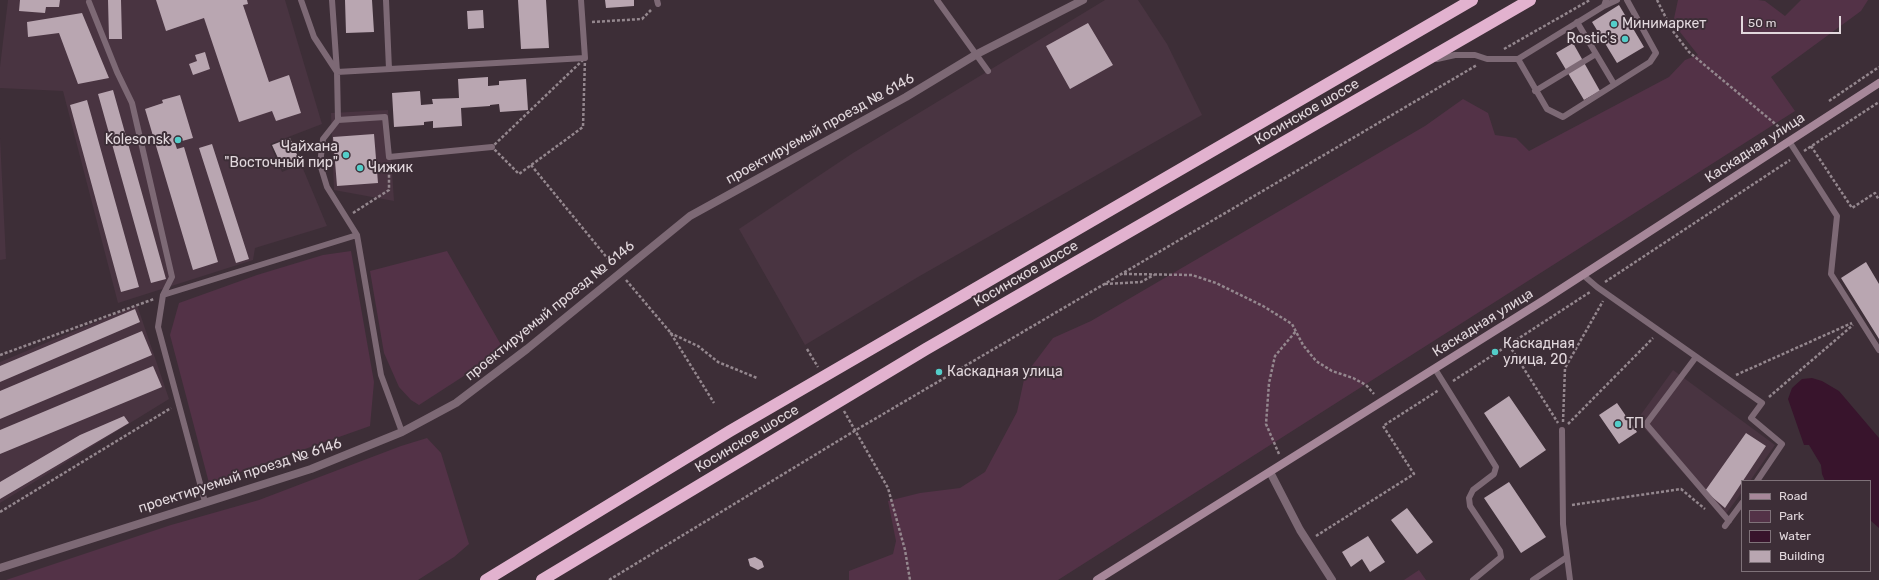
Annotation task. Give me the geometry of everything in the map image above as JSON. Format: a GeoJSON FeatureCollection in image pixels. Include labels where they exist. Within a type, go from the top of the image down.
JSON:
{"type":"FeatureCollection","features":[{"type":"Feature","properties":{"kind":"highway","name":"Косинское шоссе"},"geometry":{"type":"LineString","coordinates":[[486,580],[730,431],[1472,0]]}},
{"type":"Feature","properties":{"kind":"highway","name":"Косинское шоссе"},"geometry":{"type":"LineString","coordinates":[[542,580],[926,349],[1530,0]]}},
{"type":"Feature","properties":{"kind":"street","name":"проектируемый проезд № 6146"},"geometry":{"type":"LineString","coordinates":[[0,568],[311,469],[402,432],[456,403],[527,349],[690,216],[906,97],[977,54],[1083,0]]}},
{"type":"Feature","properties":{"kind":"street","name":"Каскадная улица"},"geometry":{"type":"LineString","coordinates":[[1097,580],[1583,275],[1879,83]]}},
{"type":"Feature","properties":{"kind":"street"},"geometry":{"type":"LineString","coordinates":[[1270,472],[1307,542],[1332,580]]}},
{"type":"Feature","properties":{"kind":"lane"},"geometry":{"type":"LineString","coordinates":[[301,0],[314,37],[337,72]]}},
{"type":"Feature","properties":{"kind":"lane"},"geometry":{"type":"LineString","coordinates":[[332,0],[337,72],[338,120],[323,139],[320,164],[327,187],[357,235],[380,375],[402,432]]}},
{"type":"Feature","properties":{"kind":"lane"},"geometry":{"type":"LineString","coordinates":[[386,0],[389,69]]}},
{"type":"Feature","properties":{"kind":"lane"},"geometry":{"type":"LineString","coordinates":[[337,72],[585,58],[581,0]]}},
{"type":"Feature","properties":{"kind":"lane"},"geometry":{"type":"LineString","coordinates":[[938,0],[988,71]]}},
{"type":"Feature","properties":{"kind":"lane"},"geometry":{"type":"LineString","coordinates":[[1427,60],[1455,55],[1475,55],[1487,59],[1518,59],[1605,3],[1617,0]]}},
{"type":"Feature","properties":{"kind":"lane"},"geometry":{"type":"LineString","coordinates":[[1518,59],[1535,91],[1547,109],[1563,117],[1650,62],[1656,53],[1627,0]]}},
{"type":"Feature","properties":{"kind":"lane"},"geometry":{"type":"LineString","coordinates":[[89,2],[117,72],[132,103],[172,277],[163,295],[158,327],[205,502]]}},
{"type":"Feature","properties":{"kind":"lane"},"geometry":{"type":"LineString","coordinates":[[1577,22],[1614,84]]}},
{"type":"Feature","properties":{"kind":"lane"},"geometry":{"type":"LineString","coordinates":[[1535,91],[1596,54]]}},
{"type":"Feature","properties":{"kind":"lane"},"geometry":{"type":"LineString","coordinates":[[338,120],[385,117],[389,157],[492,147]]}},
{"type":"Feature","properties":{"kind":"lane"},"geometry":{"type":"LineString","coordinates":[[1789,141],[1838,216],[1831,274],[1879,350]]}},
{"type":"Feature","properties":{"kind":"lane"},"geometry":{"type":"LineString","coordinates":[[163,295],[357,235]]}},
{"type":"Feature","properties":{"kind":"lane"},"geometry":{"type":"LineString","coordinates":[[1583,275],[1597,287],[1762,403],[1751,418],[1782,444],[1758,480]]}},
{"type":"Feature","properties":{"kind":"lane"},"geometry":{"type":"LineString","coordinates":[[1696,357],[1646,424],[1727,524],[1741,504]]}},
{"type":"Feature","properties":{"kind":"lane"},"geometry":{"type":"LineString","coordinates":[[1435,369],[1496,467],[1494,474],[1473,490],[1469,498],[1470,506],[1500,551],[1501,557],[1473,580]]}},
{"type":"Feature","properties":{"kind":"lane"},"geometry":{"type":"LineString","coordinates":[[1562,430],[1563,506],[1570,580]]}},
{"type":"Feature","properties":{"kind":"lane"},"geometry":{"type":"LineString","coordinates":[[1533,580],[1567,557]]}},
{"type":"Feature","properties":{"kind":"path"},"geometry":{"type":"LineString","coordinates":[[609,580],[856,430],[1590,0]]}},
{"type":"Feature","properties":{"kind":"path"},"geometry":{"type":"LineString","coordinates":[[1657,0],[1672,30],[1689,52],[1785,132]]}},
{"type":"Feature","properties":{"kind":"path"},"geometry":{"type":"LineString","coordinates":[[583,22],[642,19],[657,2]]}},
{"type":"Feature","properties":{"kind":"path"},"geometry":{"type":"LineString","coordinates":[[585,58],[583,127],[519,174],[492,147],[585,58]]}},
{"type":"Feature","properties":{"kind":"path"},"geometry":{"type":"LineString","coordinates":[[1307,542],[1414,474],[1383,426],[1879,102]]}},
{"type":"Feature","properties":{"kind":"path"},"geometry":{"type":"LineString","coordinates":[[1811,146],[1852,208],[1875,193],[1879,200]]}},
{"type":"Feature","properties":{"kind":"path"},"geometry":{"type":"LineString","coordinates":[[346,217],[388,190],[389,157]]}},
{"type":"Feature","properties":{"kind":"path"},"geometry":{"type":"LineString","coordinates":[[531,165],[613,266]]}},
{"type":"Feature","properties":{"kind":"path"},"geometry":{"type":"LineString","coordinates":[[1123,274],[1192,275],[1216,283],[1263,306],[1292,324],[1303,345],[1316,361],[1332,371],[1353,378],[1366,385],[1375,395]]}},
{"type":"Feature","properties":{"kind":"path"},"geometry":{"type":"LineString","coordinates":[[1104,284],[1120,285],[1141,282],[1156,274]]}},
{"type":"Feature","properties":{"kind":"path"},"geometry":{"type":"LineString","coordinates":[[624,278],[670,332],[714,403]]}},
{"type":"Feature","properties":{"kind":"path"},"geometry":{"type":"LineString","coordinates":[[1562,430],[1565,368],[1607,294]]}},
{"type":"Feature","properties":{"kind":"path"},"geometry":{"type":"LineString","coordinates":[[0,355],[163,295]]}},
{"type":"Feature","properties":{"kind":"path"},"geometry":{"type":"LineString","coordinates":[[1727,379],[1860,319]]}},
{"type":"Feature","properties":{"kind":"path"},"geometry":{"type":"LineString","coordinates":[[1762,403],[1860,319]]}},
{"type":"Feature","properties":{"kind":"path"},"geometry":{"type":"LineString","coordinates":[[670,332],[698,346],[718,362],[757,378]]}},
{"type":"Feature","properties":{"kind":"path"},"geometry":{"type":"LineString","coordinates":[[1279,454],[1266,424],[1269,383],[1275,356],[1296,332]]}},
{"type":"Feature","properties":{"kind":"path"},"geometry":{"type":"LineString","coordinates":[[1562,430],[1660,332]]}},
{"type":"Feature","properties":{"kind":"path"},"geometry":{"type":"LineString","coordinates":[[1509,345],[1562,430]]}},
{"type":"Feature","properties":{"kind":"path"},"geometry":{"type":"LineString","coordinates":[[0,512],[179,404]]}},
{"type":"Feature","properties":{"kind":"path"},"geometry":{"type":"LineString","coordinates":[[856,430],[888,488],[905,550],[910,580]]}},
{"type":"Feature","properties":{"kind":"path"},"geometry":{"type":"LineString","coordinates":[[1563,506],[1681,489],[1709,512]]}},
{"type":"Feature","properties":{"kind":"shaded area"},"geometry":{"type":"Polygon","coordinates":[[[8,0],[285,0],[322,124],[270,144],[282,172],[301,164],[327,226],[255,248],[253,260],[118,303],[63,91],[0,88],[0,67],[8,0]]]}},
{"type":"Feature","properties":{"kind":"shaded area"},"geometry":{"type":"Polygon","coordinates":[[[1105,0],[1138,0],[1167,44],[1202,115],[918,277],[805,345],[739,229],[853,153],[1105,0]]]}},
{"type":"Feature","properties":{"kind":"shaded area"},"geometry":{"type":"Polygon","coordinates":[[[388,110],[394,201],[334,190],[331,113],[388,110]]]}},
{"type":"Feature","properties":{"kind":"shaded area"},"geometry":{"type":"Polygon","coordinates":[[[0,138],[6,259],[0,260],[0,138]]]}},
{"type":"Feature","properties":{"kind":"shaded area"},"geometry":{"type":"Polygon","coordinates":[[[137,305],[169,399],[0,503],[0,362],[137,305]]]}},
{"type":"Feature","properties":{"kind":"shaded area"},"geometry":{"type":"Polygon","coordinates":[[[1673,370],[1775,445],[1751,480],[1741,480],[1741,493],[1723,518],[1637,420],[1673,370]]]}},
{"type":"Feature","properties":{"kind":"green space"},"geometry":{"type":"Polygon","coordinates":[[[1678,0],[1765,1],[1785,16],[1801,0],[1868,0],[1861,11],[1771,77],[1795,111],[1058,580],[849,580],[849,571],[893,554],[896,541],[888,501],[920,493],[960,488],[985,472],[1017,412],[1025,375],[1053,338],[1091,321],[1425,126],[1463,99],[1488,113],[1495,135],[1516,138],[1529,151],[1669,77],[1685,60],[1698,55],[1673,23],[1678,0]]]}},
{"type":"Feature","properties":{"kind":"green space"},"geometry":{"type":"Polygon","coordinates":[[[351,251],[374,382],[370,426],[209,483],[170,335],[179,303],[257,275],[323,255],[351,251]]]}},
{"type":"Feature","properties":{"kind":"green space"},"geometry":{"type":"Polygon","coordinates":[[[447,251],[504,350],[419,405],[411,400],[399,387],[384,353],[370,271],[447,251]]]}},
{"type":"Feature","properties":{"kind":"green space"},"geometry":{"type":"Polygon","coordinates":[[[427,438],[441,453],[469,544],[454,557],[418,580],[6,580],[171,525],[259,500],[401,446],[427,438]]]}},
{"type":"Feature","properties":{"kind":"green space"},"geometry":{"type":"Polygon","coordinates":[[[1419,570],[1426,580],[1404,580],[1419,570]]]}},
{"type":"Feature","properties":{"kind":"water"},"geometry":{"type":"Polygon","coordinates":[[[1812,378],[1822,381],[1839,391],[1879,438],[1879,528],[1871,521],[1871,480],[1825,480],[1821,465],[1809,445],[1804,445],[1788,399],[1792,388],[1802,379],[1812,378]]]}},
{"type":"Feature","properties":{"kind":"building"},"geometry":{"type":"Polygon","coordinates":[[[20,0],[60,0],[59,7],[46,7],[45,13],[19,11],[20,0]]]}},
{"type":"Feature","properties":{"kind":"building"},"geometry":{"type":"Polygon","coordinates":[[[108,0],[121,0],[122,39],[109,39],[108,0]]]}},
{"type":"Feature","properties":{"kind":"building"},"geometry":{"type":"Polygon","coordinates":[[[156,0],[247,0],[248,4],[243,5],[269,82],[289,75],[301,113],[276,121],[272,111],[239,122],[204,18],[166,31],[156,0]]]}},
{"type":"Feature","properties":{"kind":"building"},"geometry":{"type":"Polygon","coordinates":[[[345,0],[372,0],[374,32],[346,33],[345,0]]]}},
{"type":"Feature","properties":{"kind":"building"},"geometry":{"type":"Polygon","coordinates":[[[518,0],[546,0],[549,48],[521,49],[518,0]]]}},
{"type":"Feature","properties":{"kind":"building"},"geometry":{"type":"Polygon","coordinates":[[[605,0],[634,0],[634,6],[606,8],[605,0]]]}},
{"type":"Feature","properties":{"kind":"building"},"geometry":{"type":"Polygon","coordinates":[[[1619,5],[1644,47],[1617,63],[1592,22],[1619,5]]]}},
{"type":"Feature","properties":{"kind":"building"},"geometry":{"type":"Polygon","coordinates":[[[483,10],[484,28],[468,29],[467,11],[483,10]]]}},
{"type":"Feature","properties":{"kind":"building"},"geometry":{"type":"Polygon","coordinates":[[[82,13],[109,78],[78,84],[59,33],[28,37],[27,22],[82,13]]]}},
{"type":"Feature","properties":{"kind":"building"},"geometry":{"type":"Polygon","coordinates":[[[1088,23],[1113,65],[1070,89],[1046,46],[1088,23]]]}},
{"type":"Feature","properties":{"kind":"building"},"geometry":{"type":"Polygon","coordinates":[[[1573,43],[1600,91],[1584,100],[1556,53],[1573,43]]]}},
{"type":"Feature","properties":{"kind":"building"},"geometry":{"type":"Polygon","coordinates":[[[205,52],[210,69],[193,75],[189,64],[197,61],[195,55],[205,52]]]}},
{"type":"Feature","properties":{"kind":"building"},"geometry":{"type":"Polygon","coordinates":[[[488,77],[488,86],[499,85],[499,81],[526,79],[528,110],[500,112],[499,104],[461,108],[462,126],[433,128],[433,121],[424,122],[424,125],[394,127],[392,93],[420,91],[421,105],[433,104],[432,99],[459,98],[458,79],[488,77]]]}},
{"type":"Feature","properties":{"kind":"building"},"geometry":{"type":"Polygon","coordinates":[[[113,90],[166,279],[151,283],[98,94],[113,90]]]}},
{"type":"Feature","properties":{"kind":"building"},"geometry":{"type":"Polygon","coordinates":[[[180,95],[193,138],[175,143],[177,149],[184,147],[218,262],[193,270],[145,109],[163,103],[162,100],[180,95]]]}},
{"type":"Feature","properties":{"kind":"building"},"geometry":{"type":"Polygon","coordinates":[[[87,100],[139,287],[121,292],[70,105],[87,100]]]}},
{"type":"Feature","properties":{"kind":"building"},"geometry":{"type":"Polygon","coordinates":[[[374,134],[378,183],[337,186],[333,137],[374,134]]]}},
{"type":"Feature","properties":{"kind":"building"},"geometry":{"type":"Polygon","coordinates":[[[290,138],[300,162],[283,169],[272,145],[290,138]]]}},
{"type":"Feature","properties":{"kind":"building"},"geometry":{"type":"Polygon","coordinates":[[[212,144],[249,259],[236,263],[199,148],[212,144]]]}},
{"type":"Feature","properties":{"kind":"building"},"geometry":{"type":"Polygon","coordinates":[[[1866,262],[1879,284],[1879,339],[1841,278],[1866,262]]]}},
{"type":"Feature","properties":{"kind":"building"},"geometry":{"type":"Polygon","coordinates":[[[135,309],[140,322],[0,382],[0,366],[135,309]]]}},
{"type":"Feature","properties":{"kind":"building"},"geometry":{"type":"Polygon","coordinates":[[[142,331],[152,355],[0,419],[0,391],[142,331]]]}},
{"type":"Feature","properties":{"kind":"building"},"geometry":{"type":"Polygon","coordinates":[[[153,366],[162,387],[0,454],[0,430],[153,366]]]}},
{"type":"Feature","properties":{"kind":"building"},"geometry":{"type":"Polygon","coordinates":[[[1509,396],[1546,450],[1520,468],[1484,413],[1509,396]]]}},
{"type":"Feature","properties":{"kind":"building","name":"ТП"},"geometry":{"type":"Polygon","coordinates":[[[1617,403],[1637,432],[1619,444],[1599,415],[1617,403]]]}},
{"type":"Feature","properties":{"kind":"building"},"geometry":{"type":"Polygon","coordinates":[[[124,416],[129,423],[0,499],[0,482],[80,435],[124,416]]]}},
{"type":"Feature","properties":{"kind":"building"},"geometry":{"type":"Polygon","coordinates":[[[1746,433],[1766,446],[1744,480],[1741,480],[1741,484],[1725,508],[1705,491],[1746,433]]]}},
{"type":"Feature","properties":{"kind":"building"},"geometry":{"type":"Polygon","coordinates":[[[1509,482],[1546,537],[1521,553],[1484,498],[1509,482]]]}},
{"type":"Feature","properties":{"kind":"building"},"geometry":{"type":"Polygon","coordinates":[[[1407,508],[1433,542],[1417,554],[1391,520],[1407,508]]]}},
{"type":"Feature","properties":{"kind":"building"},"geometry":{"type":"Polygon","coordinates":[[[1368,536],[1385,562],[1370,572],[1362,559],[1351,567],[1342,552],[1368,536]]]}},
{"type":"Feature","properties":{"kind":"building"},"geometry":{"type":"Polygon","coordinates":[[[755,557],[762,561],[764,567],[758,570],[750,566],[748,559],[755,557]]]}},
{"type":"Feature","properties":{"kind":"place","name":"Минимаркет"},"geometry":{"type":"Point","coordinates":[1614,24]}},
{"type":"Feature","properties":{"kind":"place","name":"Rostic's"},"geometry":{"type":"Point","coordinates":[1625,39]}},
{"type":"Feature","properties":{"kind":"place","name":"Kolesonsk"},"geometry":{"type":"Point","coordinates":[178,140]}},
{"type":"Feature","properties":{"kind":"place","name":"Чайхана \"Восточный пир\""},"geometry":{"type":"Point","coordinates":[346,155]}},
{"type":"Feature","properties":{"kind":"place","name":"Чижик"},"geometry":{"type":"Point","coordinates":[360,168]}},
{"type":"Feature","properties":{"kind":"place","name":"Каскадная улица, 20"},"geometry":{"type":"Point","coordinates":[1495,352]}},
{"type":"Feature","properties":{"kind":"place","name":"Каскадная улица"},"geometry":{"type":"Point","coordinates":[939,372]}},
{"type":"Feature","properties":{"kind":"place","name":"ТП"},"geometry":{"type":"Point","coordinates":[1618,424]}}]}
